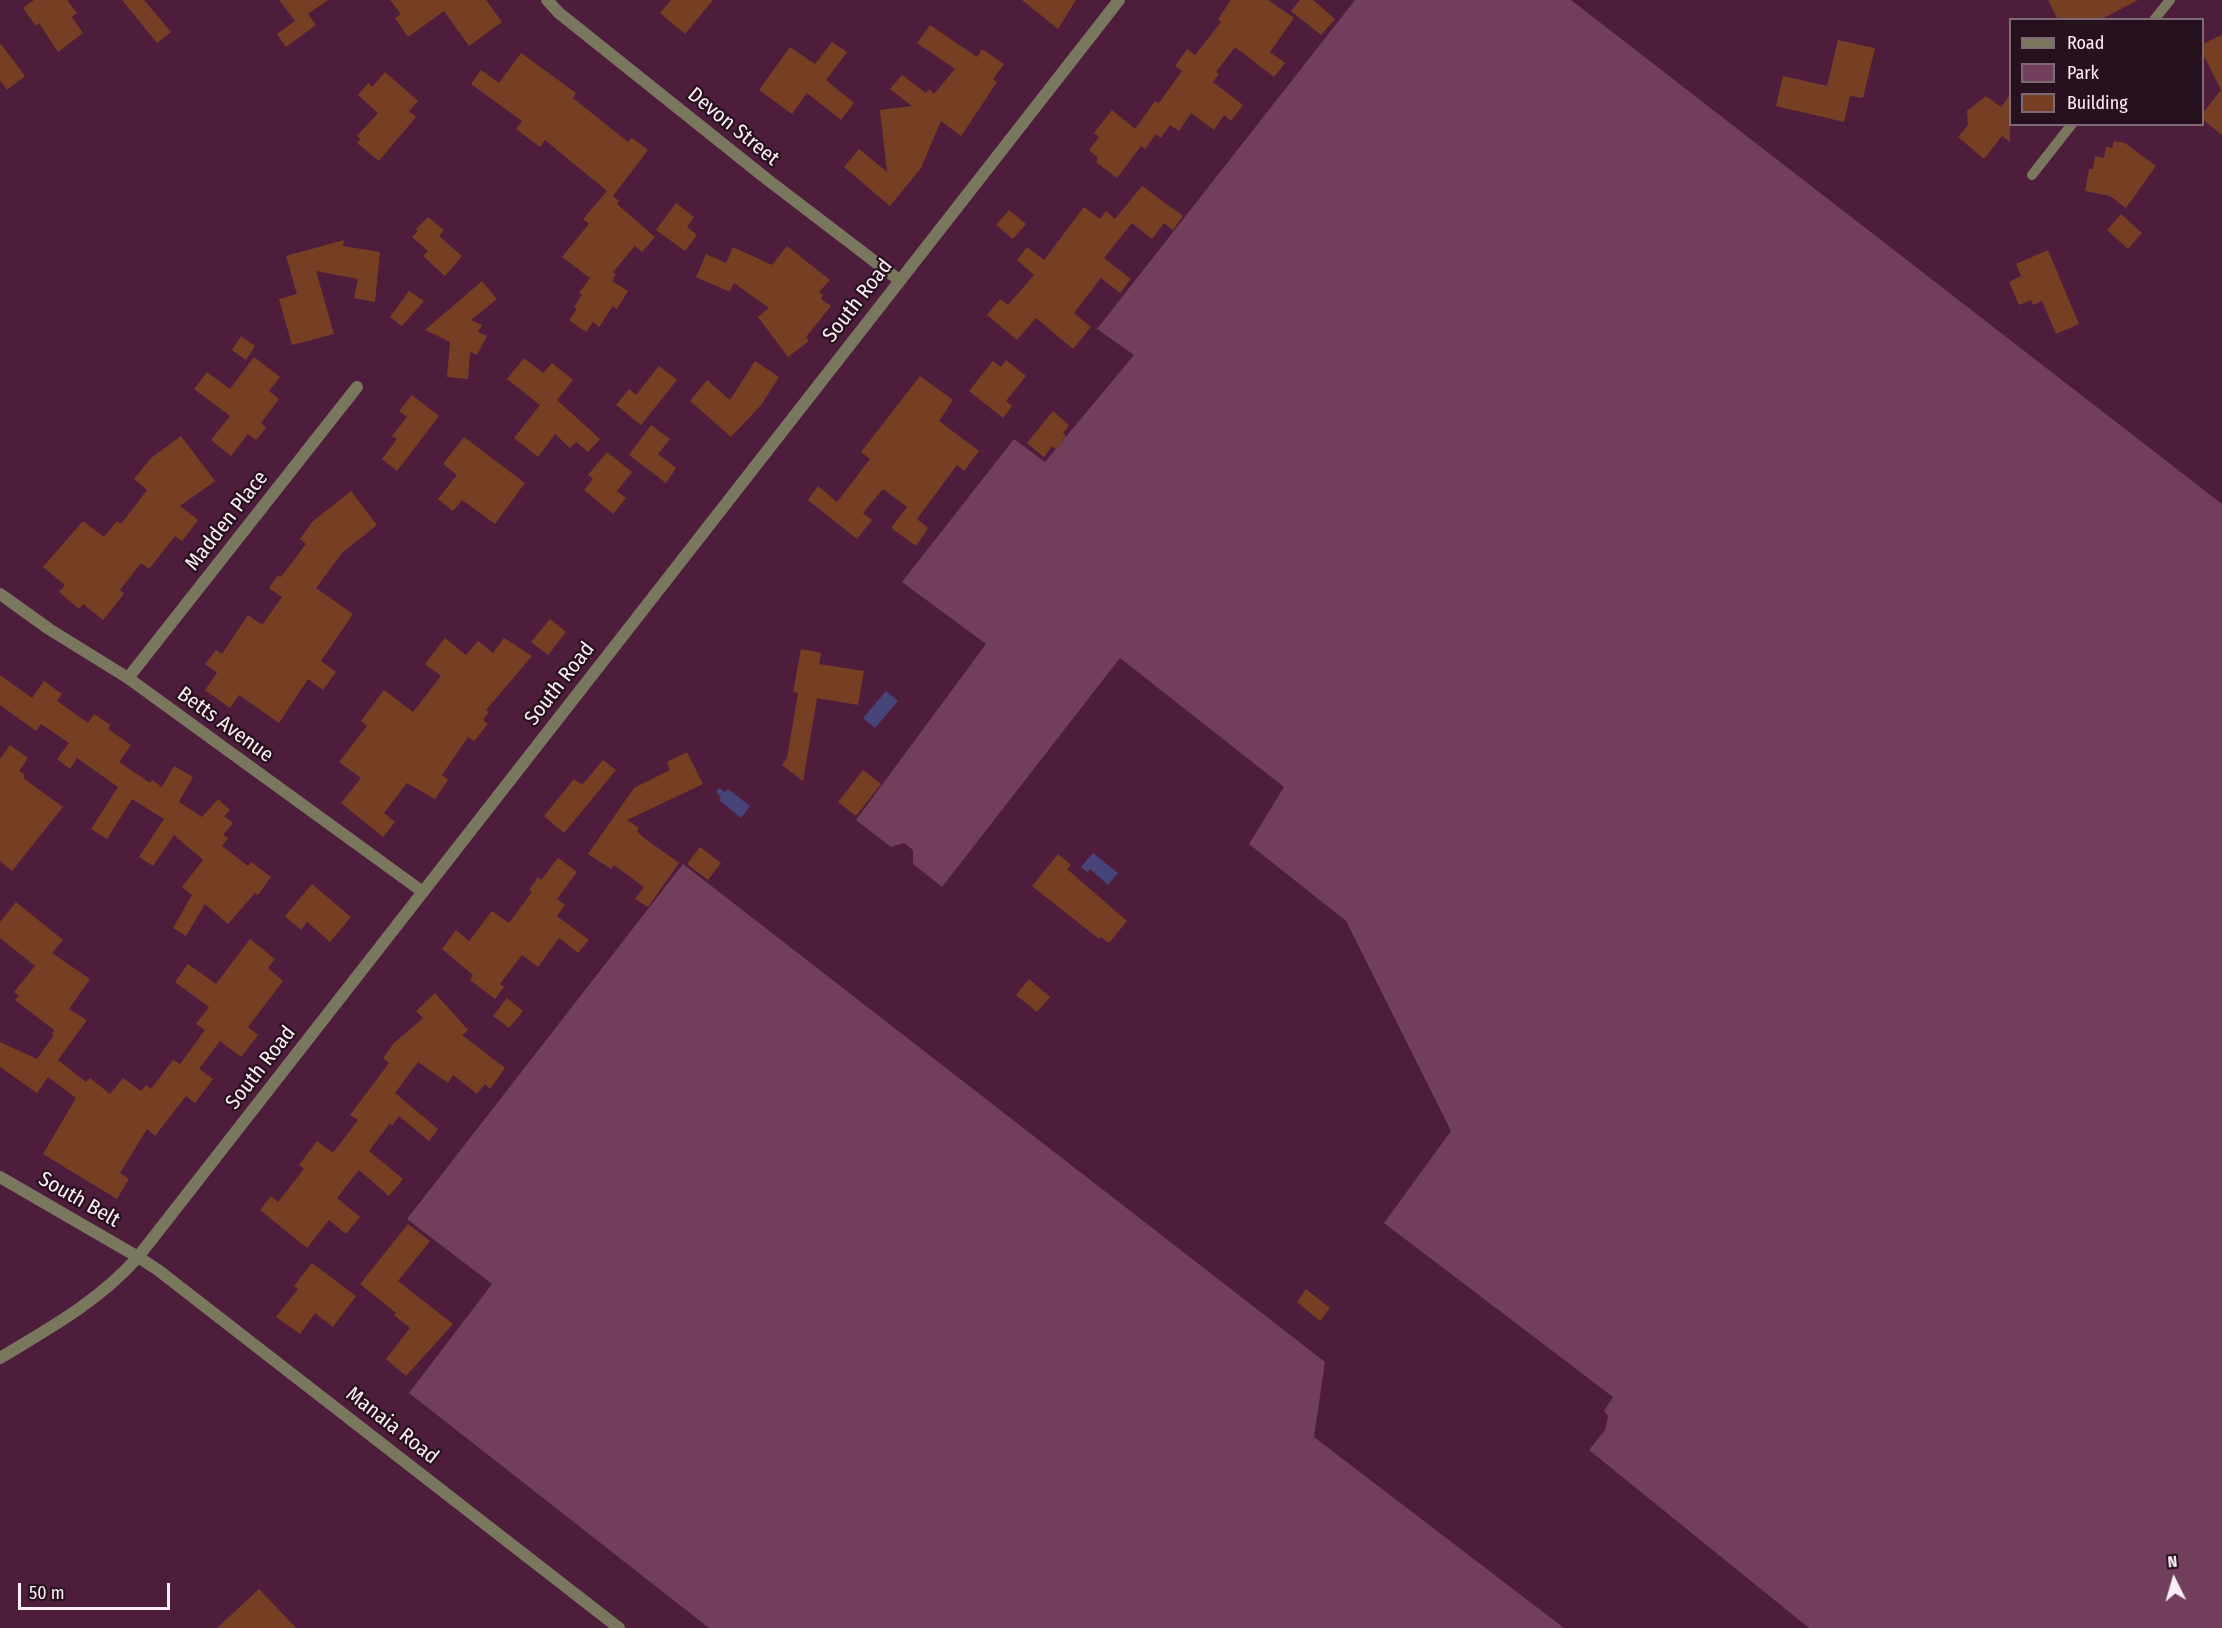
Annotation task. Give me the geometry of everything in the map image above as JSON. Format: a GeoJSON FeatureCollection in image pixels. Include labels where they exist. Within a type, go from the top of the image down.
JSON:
{"type":"FeatureCollection","features":[{"type":"Feature","properties":{"kind":"street","name":"Devon Street"},"geometry":{"type":"LineString","coordinates":[[546,0],[768,180],[899,280]]}},
{"type":"Feature","properties":{"kind":"street","name":"South Road"},"geometry":{"type":"LineString","coordinates":[[0,1358],[95,1299],[109,1288],[138,1257],[1119,0]]}},
{"type":"Feature","properties":{"kind":"street","name":"Madden Place"},"geometry":{"type":"LineString","coordinates":[[128,678],[357,387]]}},
{"type":"Feature","properties":{"kind":"street","name":"Betts Avenue"},"geometry":{"type":"LineString","coordinates":[[0,594],[49,629],[128,678],[423,892]]}},
{"type":"Feature","properties":{"kind":"street","name":"South Belt"},"geometry":{"type":"LineString","coordinates":[[0,1177],[138,1257]]}},
{"type":"Feature","properties":{"kind":"street","name":"Manaia Road"},"geometry":{"type":"LineString","coordinates":[[138,1257],[270,1356],[620,1628]]}},
{"type":"Feature","properties":{"kind":"lane"},"geometry":{"type":"LineString","coordinates":[[2156,18],[2170,0]]}},
{"type":"Feature","properties":{"kind":"lane"},"geometry":{"type":"LineString","coordinates":[[2032,175],[2070,126]]}},
{"type":"Feature","properties":{"kind":"green space"},"geometry":{"type":"Polygon","coordinates":[[[1355,0],[1571,0],[2222,504],[2222,1628],[1809,1628],[1589,1450],[1605,1430],[1608,1416],[1604,1411],[1613,1397],[1384,1223],[1451,1131],[1346,921],[1249,844],[1284,787],[1120,658],[942,887],[913,864],[913,850],[904,843],[891,847],[856,820],[986,644],[902,582],[1014,439],[1045,462],[1134,355],[1097,329],[1355,0]]]}},
{"type":"Feature","properties":{"kind":"green space"},"geometry":{"type":"Polygon","coordinates":[[[683,864],[1325,1362],[1314,1437],[1564,1628],[709,1628],[409,1393],[492,1284],[407,1219],[683,864]]]}},
{"type":"Feature","properties":{"kind":"shaded area"},"geometry":{"type":"Polygon","coordinates":[[[886,691],[898,701],[875,728],[863,718],[886,691]]]}},
{"type":"Feature","properties":{"kind":"shaded area"},"geometry":{"type":"Polygon","coordinates":[[[719,788],[725,792],[728,789],[750,806],[741,818],[719,800],[721,797],[716,792],[719,788]]]}},
{"type":"Feature","properties":{"kind":"shaded area"},"geometry":{"type":"Polygon","coordinates":[[[1093,853],[1118,873],[1108,885],[1090,869],[1087,872],[1081,867],[1093,853]]]}},
{"type":"Feature","properties":{"kind":"building"},"geometry":{"type":"Polygon","coordinates":[[[34,0],[67,0],[77,13],[72,17],[83,33],[58,52],[39,23],[36,26],[23,8],[34,0]]]}},
{"type":"Feature","properties":{"kind":"building"},"geometry":{"type":"Polygon","coordinates":[[[122,0],[144,0],[171,32],[157,43],[122,0]]]}},
{"type":"Feature","properties":{"kind":"building"},"geometry":{"type":"Polygon","coordinates":[[[279,0],[328,0],[308,14],[316,25],[286,47],[277,34],[295,21],[279,0]]]}},
{"type":"Feature","properties":{"kind":"building"},"geometry":{"type":"Polygon","coordinates":[[[390,0],[486,0],[502,22],[469,46],[444,11],[408,37],[395,18],[401,14],[390,0]]]}},
{"type":"Feature","properties":{"kind":"building"},"geometry":{"type":"Polygon","coordinates":[[[671,0],[713,0],[685,34],[660,13],[671,0]]]}},
{"type":"Feature","properties":{"kind":"building"},"geometry":{"type":"Polygon","coordinates":[[[1022,0],[1076,0],[1058,29],[1022,0]]]}},
{"type":"Feature","properties":{"kind":"building"},"geometry":{"type":"Polygon","coordinates":[[[1231,0],[1268,0],[1294,18],[1270,52],[1285,63],[1274,77],[1235,47],[1216,72],[1219,74],[1213,82],[1243,105],[1231,121],[1224,115],[1214,130],[1191,113],[1179,131],[1170,125],[1161,138],[1156,134],[1145,149],[1141,146],[1117,178],[1096,162],[1098,158],[1089,150],[1099,137],[1094,133],[1112,110],[1135,129],[1155,101],[1159,103],[1182,71],[1175,66],[1187,49],[1195,55],[1221,22],[1218,19],[1231,0]]]}},
{"type":"Feature","properties":{"kind":"building"},"geometry":{"type":"Polygon","coordinates":[[[1300,0],[1313,0],[1335,19],[1321,35],[1291,11],[1300,0]]]}},
{"type":"Feature","properties":{"kind":"building"},"geometry":{"type":"Polygon","coordinates":[[[2048,0],[2138,0],[2104,18],[2057,18],[2048,0]]]}},
{"type":"Feature","properties":{"kind":"building"},"geometry":{"type":"Polygon","coordinates":[[[930,25],[977,57],[982,49],[1004,64],[993,79],[997,82],[961,136],[941,121],[921,168],[890,206],[844,167],[859,149],[887,172],[880,110],[912,106],[890,89],[902,75],[926,93],[929,89],[934,94],[955,69],[917,43],[930,25]]]}},
{"type":"Feature","properties":{"kind":"building"},"geometry":{"type":"Polygon","coordinates":[[[2222,35],[2222,135],[2204,121],[2204,111],[2221,90],[2204,56],[2204,43],[2222,35]]]}},
{"type":"Feature","properties":{"kind":"building"},"geometry":{"type":"Polygon","coordinates":[[[1838,40],[1875,48],[1863,98],[1850,96],[1844,122],[1776,106],[1783,76],[1827,86],[1838,40]]]}},
{"type":"Feature","properties":{"kind":"building"},"geometry":{"type":"Polygon","coordinates":[[[832,42],[847,52],[826,80],[854,103],[841,120],[807,93],[792,114],[759,90],[790,47],[815,64],[832,42]]]}},
{"type":"Feature","properties":{"kind":"building"},"geometry":{"type":"Polygon","coordinates":[[[0,43],[25,76],[7,90],[0,80],[0,43]]]}},
{"type":"Feature","properties":{"kind":"building"},"geometry":{"type":"Polygon","coordinates":[[[521,53],[576,93],[573,98],[628,142],[632,138],[648,150],[613,196],[545,140],[540,147],[516,129],[522,121],[471,84],[481,70],[499,83],[521,53]]]}},
{"type":"Feature","properties":{"kind":"building"},"geometry":{"type":"Polygon","coordinates":[[[385,72],[418,101],[409,111],[416,117],[379,161],[357,143],[361,139],[357,136],[378,113],[358,95],[368,83],[372,87],[385,72]]]}},
{"type":"Feature","properties":{"kind":"building"},"geometry":{"type":"Polygon","coordinates":[[[1986,96],[2001,107],[2009,96],[2010,142],[2002,136],[1984,159],[1958,137],[1968,125],[1967,111],[1986,96]]]}},
{"type":"Feature","properties":{"kind":"building"},"geometry":{"type":"Polygon","coordinates":[[[2114,141],[2125,143],[2156,166],[2126,208],[2110,196],[2085,191],[2089,169],[2093,169],[2095,156],[2104,158],[2106,147],[2112,148],[2114,141]]]}},
{"type":"Feature","properties":{"kind":"building"},"geometry":{"type":"Polygon","coordinates":[[[1142,186],[1183,216],[1173,230],[1164,223],[1152,239],[1132,223],[1104,258],[1131,279],[1120,293],[1101,278],[1074,313],[1091,327],[1073,349],[1036,318],[1017,340],[987,315],[1000,299],[1008,305],[1034,275],[1017,260],[1027,247],[1044,260],[1084,207],[1100,219],[1106,211],[1115,219],[1142,186]]]}},
{"type":"Feature","properties":{"kind":"building"},"geometry":{"type":"Polygon","coordinates":[[[607,191],[619,201],[617,204],[655,237],[642,252],[635,246],[613,272],[616,274],[612,281],[628,291],[617,309],[613,306],[599,327],[593,322],[586,332],[569,320],[577,309],[574,307],[582,295],[579,293],[590,278],[562,257],[589,224],[583,219],[607,191]]]}},
{"type":"Feature","properties":{"kind":"building"},"geometry":{"type":"Polygon","coordinates":[[[676,203],[694,217],[687,227],[697,235],[685,251],[656,230],[676,203]]]}},
{"type":"Feature","properties":{"kind":"building"},"geometry":{"type":"Polygon","coordinates":[[[1009,210],[1026,224],[1013,239],[996,225],[1009,210]]]}},
{"type":"Feature","properties":{"kind":"building"},"geometry":{"type":"Polygon","coordinates":[[[2121,214],[2142,233],[2128,249],[2107,230],[2121,214]]]}},
{"type":"Feature","properties":{"kind":"building"},"geometry":{"type":"Polygon","coordinates":[[[428,217],[444,230],[439,236],[462,256],[445,276],[423,256],[428,251],[412,237],[418,231],[416,229],[428,217]]]}},
{"type":"Feature","properties":{"kind":"building"},"geometry":{"type":"Polygon","coordinates":[[[344,240],[343,246],[380,252],[375,302],[354,298],[358,279],[316,271],[334,334],[292,345],[279,299],[297,294],[286,256],[344,240]]]}},
{"type":"Feature","properties":{"kind":"building"},"geometry":{"type":"Polygon","coordinates":[[[787,246],[830,280],[819,292],[823,295],[821,299],[831,306],[806,337],[809,341],[788,357],[758,317],[769,308],[734,283],[730,292],[696,277],[706,254],[726,263],[733,247],[772,265],[787,246]]]}},
{"type":"Feature","properties":{"kind":"building"},"geometry":{"type":"Polygon","coordinates":[[[2048,250],[2079,324],[2056,334],[2042,301],[2033,305],[2031,300],[2019,305],[2009,282],[2021,276],[2016,264],[2048,250]]]}},
{"type":"Feature","properties":{"kind":"building"},"geometry":{"type":"Polygon","coordinates":[[[482,281],[497,299],[471,320],[482,325],[478,332],[487,336],[477,355],[470,352],[468,379],[447,377],[450,342],[425,330],[482,281]]]}},
{"type":"Feature","properties":{"kind":"building"},"geometry":{"type":"Polygon","coordinates":[[[409,291],[424,301],[402,326],[390,317],[409,291]]]}},
{"type":"Feature","properties":{"kind":"building"},"geometry":{"type":"Polygon","coordinates":[[[241,336],[255,346],[246,360],[232,350],[241,336]]]}},
{"type":"Feature","properties":{"kind":"building"},"geometry":{"type":"Polygon","coordinates":[[[254,357],[280,377],[269,391],[279,399],[261,423],[266,428],[256,440],[248,434],[231,456],[211,440],[230,416],[194,389],[207,372],[230,389],[254,357]]]}},
{"type":"Feature","properties":{"kind":"building"},"geometry":{"type":"Polygon","coordinates":[[[524,358],[543,373],[552,363],[573,380],[557,400],[600,439],[588,452],[576,442],[570,448],[555,434],[538,457],[514,438],[540,405],[507,379],[524,358]]]}},
{"type":"Feature","properties":{"kind":"building"},"geometry":{"type":"Polygon","coordinates":[[[1006,360],[1026,376],[1006,401],[1012,406],[1003,418],[969,391],[993,361],[1001,367],[1006,360]]]}},
{"type":"Feature","properties":{"kind":"building"},"geometry":{"type":"Polygon","coordinates":[[[755,361],[779,377],[762,404],[731,437],[690,401],[707,380],[730,400],[755,361]]]}},
{"type":"Feature","properties":{"kind":"building"},"geometry":{"type":"Polygon","coordinates":[[[659,366],[677,380],[641,425],[616,405],[629,389],[636,395],[659,366]]]}},
{"type":"Feature","properties":{"kind":"building"},"geometry":{"type":"Polygon","coordinates":[[[920,376],[953,400],[939,421],[979,451],[964,471],[957,465],[917,519],[928,528],[916,546],[891,528],[907,507],[883,489],[863,513],[872,520],[857,539],[808,500],[818,486],[837,502],[870,459],[861,452],[920,376]]]}},
{"type":"Feature","properties":{"kind":"building"},"geometry":{"type":"Polygon","coordinates":[[[412,395],[439,416],[397,471],[382,459],[397,439],[392,436],[407,417],[399,411],[412,395]]]}},
{"type":"Feature","properties":{"kind":"building"},"geometry":{"type":"Polygon","coordinates":[[[1053,411],[1069,425],[1063,433],[1066,436],[1056,449],[1052,446],[1044,457],[1027,443],[1053,411]]]}},
{"type":"Feature","properties":{"kind":"building"},"geometry":{"type":"Polygon","coordinates":[[[651,425],[670,439],[658,454],[676,468],[666,483],[629,455],[651,425]]]}},
{"type":"Feature","properties":{"kind":"building"},"geometry":{"type":"Polygon","coordinates":[[[181,436],[215,481],[180,506],[198,520],[182,541],[175,536],[149,569],[141,563],[120,590],[124,594],[103,620],[83,604],[79,609],[59,592],[65,585],[43,567],[83,521],[104,537],[117,521],[121,524],[147,490],[134,479],[151,458],[181,436]]]}},
{"type":"Feature","properties":{"kind":"building"},"geometry":{"type":"Polygon","coordinates":[[[464,437],[525,483],[495,524],[462,500],[453,511],[438,499],[457,475],[443,464],[464,437]]]}},
{"type":"Feature","properties":{"kind":"building"},"geometry":{"type":"Polygon","coordinates":[[[607,452],[632,472],[617,491],[626,498],[613,514],[584,490],[593,479],[588,475],[607,452]]]}},
{"type":"Feature","properties":{"kind":"building"},"geometry":{"type":"Polygon","coordinates":[[[351,491],[377,525],[342,553],[316,588],[353,614],[321,661],[336,672],[323,690],[308,679],[279,723],[239,695],[230,708],[205,690],[217,673],[205,664],[216,650],[222,654],[248,615],[262,625],[282,597],[269,588],[278,575],[281,577],[306,544],[300,539],[312,522],[351,491]]]}},
{"type":"Feature","properties":{"kind":"building"},"geometry":{"type":"Polygon","coordinates":[[[550,619],[566,632],[548,655],[531,642],[550,619]]]}},
{"type":"Feature","properties":{"kind":"building"},"geometry":{"type":"Polygon","coordinates":[[[445,638],[466,655],[478,641],[493,653],[504,638],[532,656],[486,710],[489,712],[483,720],[488,724],[474,741],[468,737],[442,775],[448,780],[435,799],[407,783],[384,813],[395,822],[383,837],[341,803],[361,778],[339,762],[367,726],[361,721],[384,690],[413,712],[441,676],[425,664],[445,638]]]}},
{"type":"Feature","properties":{"kind":"building"},"geometry":{"type":"Polygon","coordinates":[[[801,649],[821,653],[819,664],[864,671],[858,705],[817,698],[803,781],[782,765],[787,758],[798,693],[793,692],[801,649]]]}},
{"type":"Feature","properties":{"kind":"building"},"geometry":{"type":"Polygon","coordinates":[[[0,675],[32,698],[44,681],[62,694],[57,701],[88,723],[94,714],[110,725],[108,729],[131,745],[119,762],[150,783],[152,780],[162,787],[174,766],[193,777],[179,802],[202,817],[218,799],[230,810],[224,816],[233,823],[223,835],[228,838],[222,846],[248,866],[251,862],[271,877],[258,895],[255,893],[228,924],[205,904],[186,936],[173,928],[192,895],[182,887],[203,860],[174,835],[153,866],[139,857],[164,819],[132,799],[107,839],[91,829],[118,787],[77,758],[70,769],[57,759],[69,743],[41,724],[36,731],[0,705],[0,675]]]}},
{"type":"Feature","properties":{"kind":"building"},"geometry":{"type":"Polygon","coordinates":[[[10,745],[28,758],[19,771],[25,775],[23,778],[63,807],[12,871],[0,861],[0,759],[10,745]]]}},
{"type":"Feature","properties":{"kind":"building"},"geometry":{"type":"Polygon","coordinates":[[[687,752],[703,784],[627,820],[639,828],[637,831],[644,838],[679,863],[648,907],[635,899],[644,887],[614,865],[611,869],[588,854],[634,788],[670,770],[667,762],[687,752]]]}},
{"type":"Feature","properties":{"kind":"building"},"geometry":{"type":"Polygon","coordinates":[[[603,760],[616,770],[564,833],[544,816],[574,779],[582,785],[603,760]]]}},
{"type":"Feature","properties":{"kind":"building"},"geometry":{"type":"Polygon","coordinates":[[[863,770],[881,784],[856,816],[838,802],[863,770]]]}},
{"type":"Feature","properties":{"kind":"building"},"geometry":{"type":"Polygon","coordinates":[[[700,847],[721,863],[708,880],[687,864],[700,847]]]}},
{"type":"Feature","properties":{"kind":"building"},"geometry":{"type":"Polygon","coordinates":[[[1058,854],[1071,865],[1067,869],[1127,921],[1109,943],[1101,937],[1099,939],[1032,886],[1058,854]]]}},
{"type":"Feature","properties":{"kind":"building"},"geometry":{"type":"Polygon","coordinates":[[[558,858],[577,872],[557,899],[565,905],[557,916],[589,940],[578,953],[559,938],[538,967],[522,955],[500,984],[504,987],[495,999],[470,980],[473,975],[442,949],[456,930],[469,941],[492,911],[509,923],[532,892],[529,890],[538,877],[541,880],[558,858]]]}},
{"type":"Feature","properties":{"kind":"building"},"geometry":{"type":"Polygon","coordinates":[[[312,884],[351,917],[330,942],[307,922],[301,930],[285,916],[312,884]]]}},
{"type":"Feature","properties":{"kind":"building"},"geometry":{"type":"Polygon","coordinates":[[[16,902],[63,940],[52,953],[90,979],[69,1009],[87,1020],[58,1060],[86,1082],[90,1078],[110,1094],[123,1078],[141,1091],[146,1085],[151,1089],[173,1060],[180,1064],[205,1030],[196,1024],[209,1007],[175,982],[188,964],[216,984],[250,939],[275,959],[268,968],[283,981],[248,1027],[258,1035],[241,1057],[220,1041],[199,1069],[213,1079],[195,1103],[186,1096],[155,1136],[147,1129],[120,1173],[129,1179],[117,1199],[43,1154],[76,1098],[48,1077],[37,1093],[0,1067],[0,1042],[37,1059],[54,1035],[52,1034],[54,1030],[15,1000],[19,996],[14,992],[35,966],[0,938],[0,922],[16,902]]]}},
{"type":"Feature","properties":{"kind":"building"},"geometry":{"type":"Polygon","coordinates":[[[1029,979],[1050,997],[1037,1012],[1016,995],[1029,979]]]}},
{"type":"Feature","properties":{"kind":"building"},"geometry":{"type":"Polygon","coordinates":[[[435,993],[468,1030],[462,1035],[505,1068],[490,1089],[485,1084],[477,1094],[453,1075],[448,1083],[418,1062],[395,1093],[438,1129],[429,1141],[399,1116],[392,1126],[390,1123],[369,1151],[403,1179],[389,1196],[359,1170],[337,1198],[360,1217],[346,1234],[329,1220],[307,1248],[260,1210],[271,1196],[278,1202],[304,1169],[299,1165],[317,1141],[333,1153],[358,1120],[350,1115],[389,1063],[383,1058],[394,1043],[423,1018],[416,1011],[435,993]]]}},
{"type":"Feature","properties":{"kind":"building"},"geometry":{"type":"Polygon","coordinates":[[[507,998],[523,1011],[509,1028],[493,1016],[507,998]]]}},
{"type":"Feature","properties":{"kind":"building"},"geometry":{"type":"Polygon","coordinates":[[[408,1224],[430,1241],[398,1281],[453,1324],[406,1376],[386,1359],[410,1328],[394,1315],[396,1313],[360,1284],[408,1224]]]}},
{"type":"Feature","properties":{"kind":"building"},"geometry":{"type":"Polygon","coordinates":[[[312,1263],[356,1296],[333,1327],[315,1313],[300,1334],[276,1317],[298,1289],[294,1286],[312,1263]]]}},
{"type":"Feature","properties":{"kind":"building"},"geometry":{"type":"Polygon","coordinates":[[[1306,1289],[1330,1308],[1320,1321],[1297,1302],[1306,1289]]]}},
{"type":"Feature","properties":{"kind":"building"},"geometry":{"type":"Polygon","coordinates":[[[259,1589],[296,1628],[217,1628],[259,1589]]]}}]}
